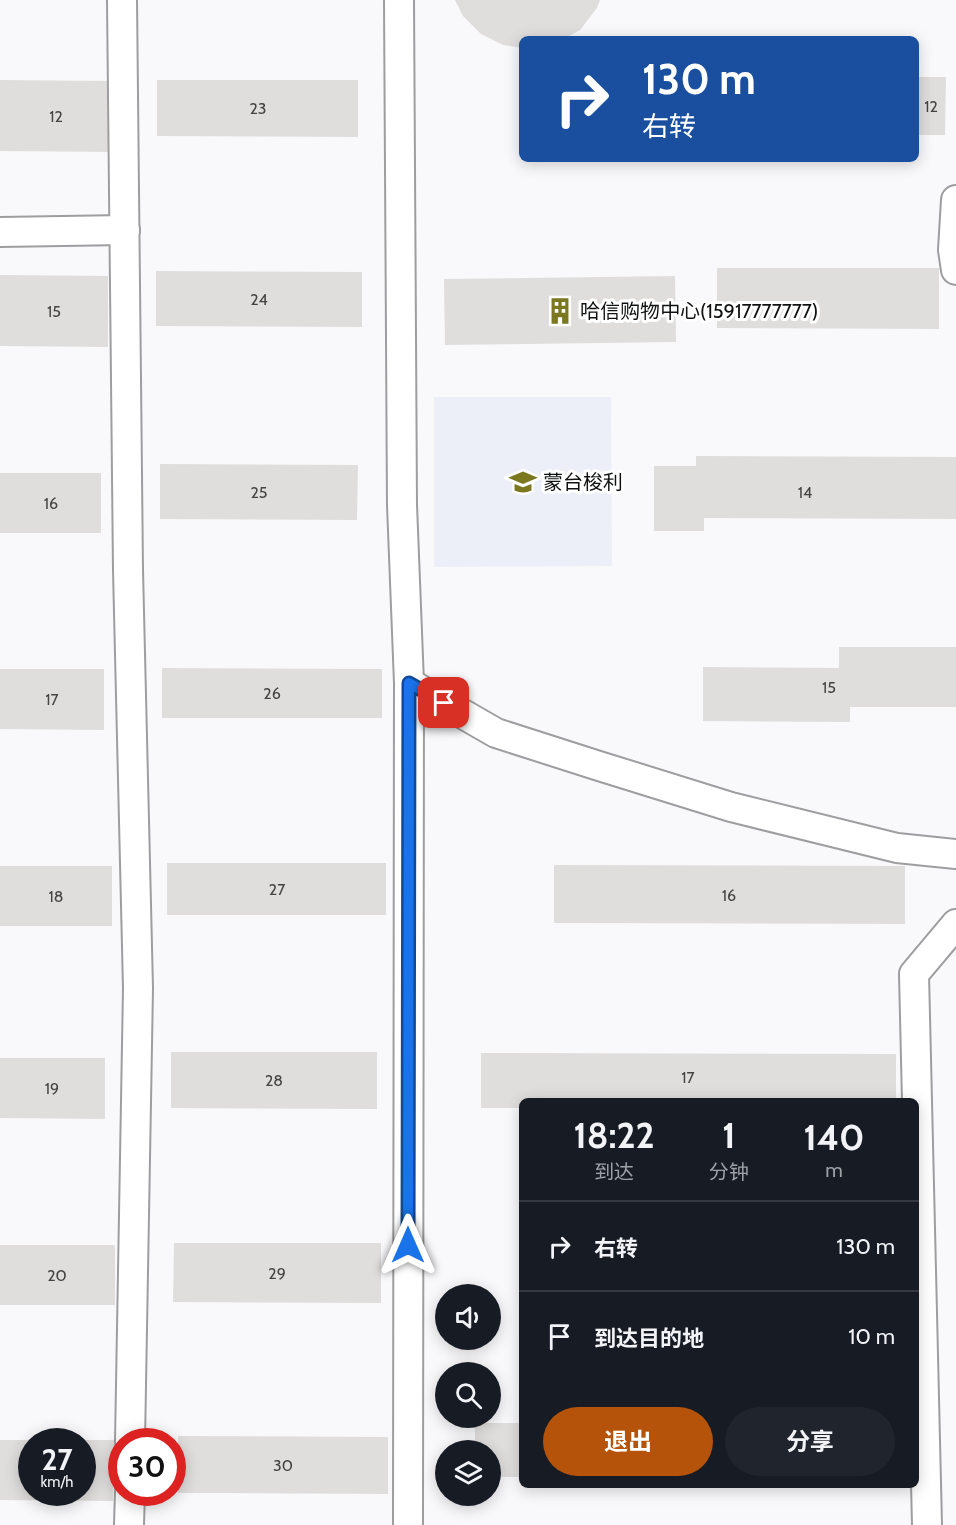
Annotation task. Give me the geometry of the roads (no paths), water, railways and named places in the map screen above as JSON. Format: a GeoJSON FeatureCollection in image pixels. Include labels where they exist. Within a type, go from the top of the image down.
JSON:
{"type":"FeatureCollection","features":[{"type":"Feature","properties":{"kind":"street"},"geometry":{"type":"LineString","coordinates":[[122,0],[128,570],[138,988],[130,1428]]}},
{"type":"Feature","properties":{"kind":"street"},"geometry":{"type":"LineString","coordinates":[[399,0],[402,506],[409,683],[408,1525]]}},
{"type":"Feature","properties":{"kind":"street"},"geometry":{"type":"LineString","coordinates":[[956,200],[953,250],[956,270]]}},
{"type":"Feature","properties":{"kind":"street"},"geometry":{"type":"LineString","coordinates":[[0,232],[125,231]]}},
{"type":"Feature","properties":{"kind":"street"},"geometry":{"type":"LineString","coordinates":[[409,683],[496,733],[643,780],[731,807],[897,848],[956,854]]}},
{"type":"Feature","properties":{"kind":"street"},"geometry":{"type":"LineString","coordinates":[[917,1098],[914,974],[956,924]]}},
{"type":"Feature","properties":{"kind":"street"},"geometry":{"type":"LineString","coordinates":[[919,1186],[927,1525]]}},
{"type":"Feature","properties":{"kind":"street"},"geometry":{"type":"LineString","coordinates":[[129,1525],[130,1506]]}},
{"type":"Feature","properties":{"kind":"place","name":"哈信购物中心(15917777777)"},"geometry":{"type":"Point","coordinates":[560,311]}},
{"type":"Feature","properties":{"kind":"place","name":"蒙台梭利"},"geometry":{"type":"Point","coordinates":[523,482]}}]}
